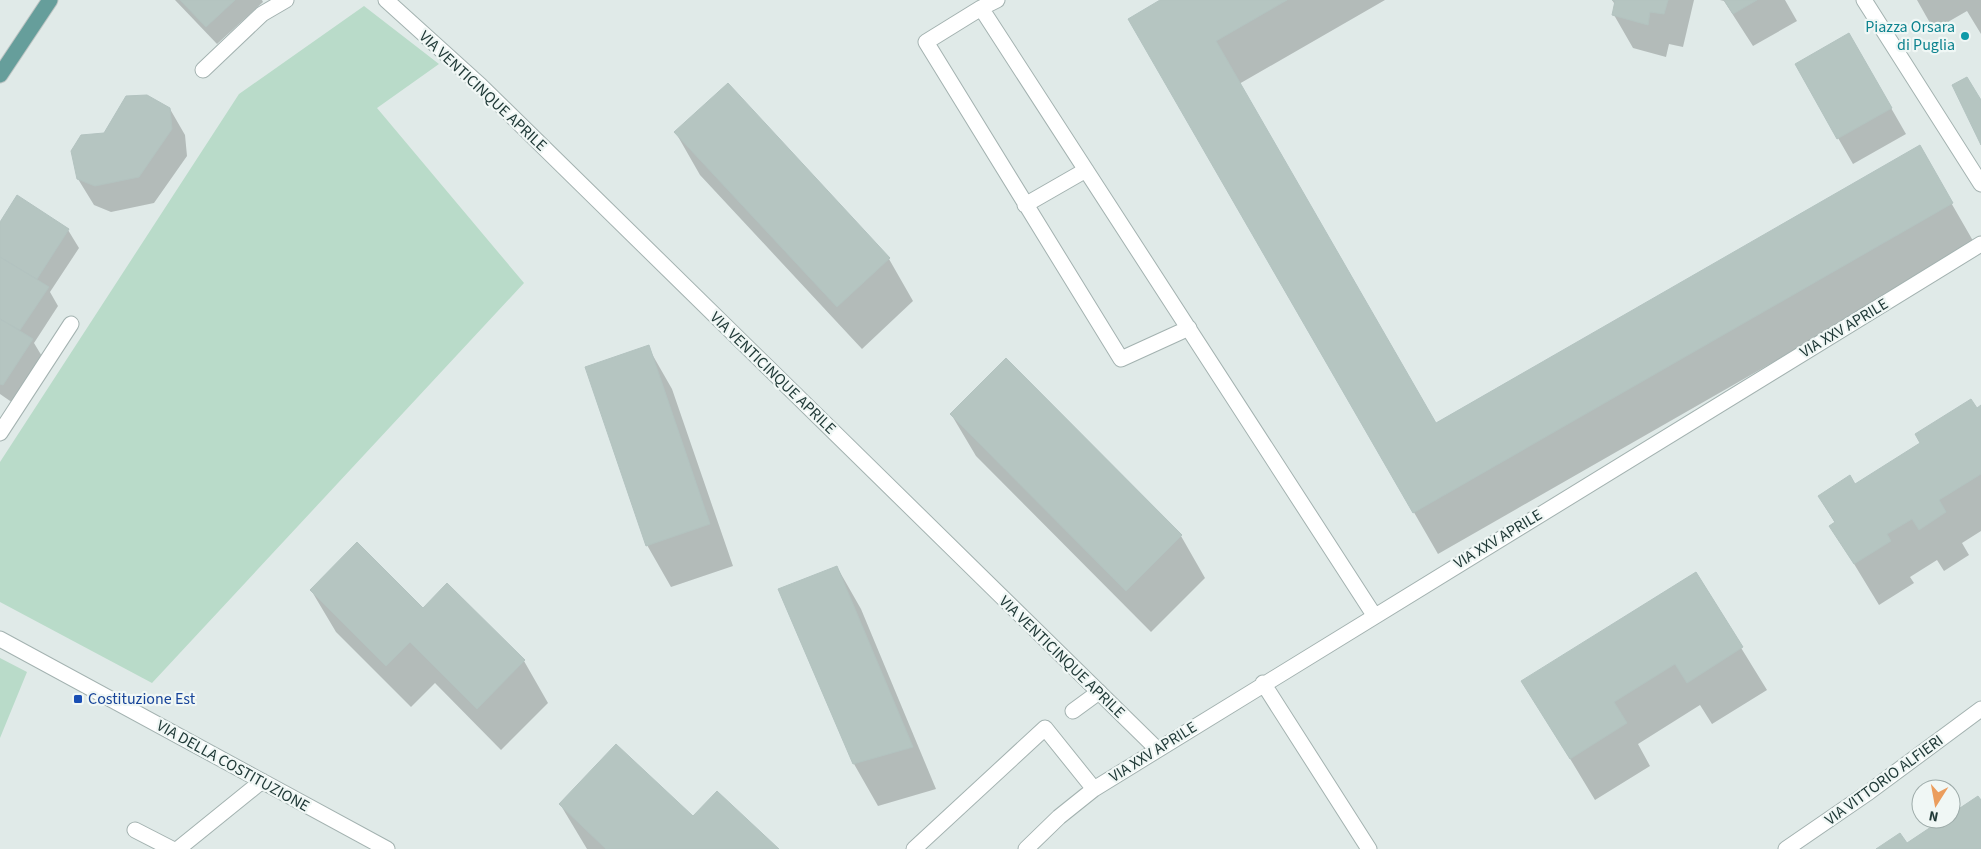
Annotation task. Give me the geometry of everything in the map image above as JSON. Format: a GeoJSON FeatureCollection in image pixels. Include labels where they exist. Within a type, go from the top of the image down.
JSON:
{"type":"FeatureCollection","features":[{"type":"Feature","properties":{"kind":"main road"},"geometry":{"type":"LineString","coordinates":[[0,75],[50,0]]}},
{"type":"Feature","properties":{"kind":"street"},"geometry":{"type":"LineString","coordinates":[[203,70],[262,14],[286,0]]}},
{"type":"Feature","properties":{"kind":"street","name":"VIA VENTICINQUE APRILE"},"geometry":{"type":"LineString","coordinates":[[386,0],[480,85],[1157,749]]}},
{"type":"Feature","properties":{"kind":"street"},"geometry":{"type":"LineString","coordinates":[[997,0],[926,42],[1025,206],[1121,359],[1189,328]]}},
{"type":"Feature","properties":{"kind":"street"},"geometry":{"type":"LineString","coordinates":[[1864,0],[1981,184]]}},
{"type":"Feature","properties":{"kind":"street"},"geometry":{"type":"LineString","coordinates":[[981,8],[1374,615]]}},
{"type":"Feature","properties":{"kind":"street"},"geometry":{"type":"LineString","coordinates":[[1025,206],[1086,170]]}},
{"type":"Feature","properties":{"kind":"street","name":"VIA XXV APRILE"},"geometry":{"type":"LineString","coordinates":[[1026,849],[1059,817],[1094,789],[1157,749],[1981,244]]}},
{"type":"Feature","properties":{"kind":"street"},"geometry":{"type":"LineString","coordinates":[[0,433],[71,324]]}},
{"type":"Feature","properties":{"kind":"street","name":"VIA DELLA COSTITUZIONE"},"geometry":{"type":"LineString","coordinates":[[0,639],[387,849]]}},
{"type":"Feature","properties":{"kind":"street"},"geometry":{"type":"LineString","coordinates":[[1263,683],[1369,849]]}},
{"type":"Feature","properties":{"kind":"street"},"geometry":{"type":"LineString","coordinates":[[1073,711],[1099,692]]}},
{"type":"Feature","properties":{"kind":"street","name":"VIA VITTORIO ALFIERI"},"geometry":{"type":"LineString","coordinates":[[1786,849],[1870,792],[1981,709]]}},
{"type":"Feature","properties":{"kind":"street"},"geometry":{"type":"LineString","coordinates":[[914,849],[1045,728],[1094,789]]}},
{"type":"Feature","properties":{"kind":"street"},"geometry":{"type":"LineString","coordinates":[[178,849],[262,781]]}},
{"type":"Feature","properties":{"kind":"street"},"geometry":{"type":"LineString","coordinates":[[135,830],[172,849]]}},
{"type":"Feature","properties":{"kind":"green space"},"geometry":{"type":"Polygon","coordinates":[[[364,6],[439,64],[377,108],[524,283],[152,683],[0,602],[0,462],[239,94],[364,6]]]}},
{"type":"Feature","properties":{"kind":"green space"},"geometry":{"type":"Polygon","coordinates":[[[0,658],[27,672],[0,738],[0,658]]]}},
{"type":"Feature","properties":{"kind":"building"},"geometry":{"type":"Polygon","coordinates":[[[180,0],[235,0],[206,27],[180,0]]]}},
{"type":"Feature","properties":{"kind":"building"},"geometry":{"type":"Polygon","coordinates":[[[1160,0],[1287,0],[1216,41],[1436,423],[1920,145],[1953,203],[1413,513],[1128,19],[1160,0]]]}},
{"type":"Feature","properties":{"kind":"building"},"geometry":{"type":"Polygon","coordinates":[[[1612,0],[1668,0],[1664,14],[1650,12],[1648,25],[1612,15],[1615,1],[1612,0]]]}},
{"type":"Feature","properties":{"kind":"building"},"geometry":{"type":"Polygon","coordinates":[[[1724,0],[1757,0],[1733,14],[1724,0]]]}},
{"type":"Feature","properties":{"kind":"building"},"geometry":{"type":"Polygon","coordinates":[[[1849,33],[1892,108],[1837,139],[1795,64],[1849,33]]]}},
{"type":"Feature","properties":{"kind":"building"},"geometry":{"type":"Polygon","coordinates":[[[1967,77],[1981,100],[1981,145],[1952,85],[1967,77]]]}},
{"type":"Feature","properties":{"kind":"building"},"geometry":{"type":"Polygon","coordinates":[[[728,83],[890,258],[837,307],[674,132],[728,83]]]}},
{"type":"Feature","properties":{"kind":"building"},"geometry":{"type":"Polygon","coordinates":[[[147,95],[170,108],[172,129],[139,177],[95,186],[77,179],[71,151],[81,135],[104,133],[126,96],[147,95]]]}},
{"type":"Feature","properties":{"kind":"building"},"geometry":{"type":"Polygon","coordinates":[[[17,195],[69,229],[37,279],[0,257],[0,222],[17,195]]]}},
{"type":"Feature","properties":{"kind":"building"},"geometry":{"type":"Polygon","coordinates":[[[0,257],[49,287],[20,330],[0,319],[0,257]]]}},
{"type":"Feature","properties":{"kind":"building"},"geometry":{"type":"Polygon","coordinates":[[[0,319],[33,339],[3,385],[0,384],[0,319]]]}},
{"type":"Feature","properties":{"kind":"building"},"geometry":{"type":"Polygon","coordinates":[[[649,345],[710,524],[646,546],[585,367],[649,345]]]}},
{"type":"Feature","properties":{"kind":"building"},"geometry":{"type":"Polygon","coordinates":[[[1006,358],[1182,535],[1126,591],[950,414],[1006,358]]]}},
{"type":"Feature","properties":{"kind":"building"},"geometry":{"type":"Polygon","coordinates":[[[1971,399],[1977,408],[1981,405],[1981,474],[1939,500],[1946,512],[1919,530],[1912,519],[1887,534],[1891,541],[1854,564],[1829,526],[1835,522],[1818,496],[1850,475],[1855,484],[1920,443],[1915,434],[1971,399]]]}},
{"type":"Feature","properties":{"kind":"building"},"geometry":{"type":"Polygon","coordinates":[[[357,542],[423,608],[447,583],[525,660],[477,709],[410,642],[386,666],[310,590],[357,542]]]}},
{"type":"Feature","properties":{"kind":"building"},"geometry":{"type":"Polygon","coordinates":[[[837,566],[913,747],[853,764],[778,589],[837,566]]]}},
{"type":"Feature","properties":{"kind":"building"},"geometry":{"type":"Polygon","coordinates":[[[1696,572],[1743,647],[1687,683],[1675,664],[1614,702],[1627,723],[1570,759],[1521,681],[1696,572]]]}},
{"type":"Feature","properties":{"kind":"building"},"geometry":{"type":"Polygon","coordinates":[[[616,744],[693,816],[717,791],[779,849],[606,849],[559,804],[616,744]]]}},
{"type":"Feature","properties":{"kind":"building"},"geometry":{"type":"Polygon","coordinates":[[[1978,796],[1981,800],[1981,849],[1876,849],[1900,833],[1907,843],[1928,829],[1961,829],[1961,807],[1978,796]]]}},
{"type":"Feature","properties":{"kind":"place","name":"Piazza Orsara di Puglia"},"geometry":{"type":"Point","coordinates":[1965,36]}},
{"type":"Feature","properties":{"kind":"place","name":"Costituzione Est"},"geometry":{"type":"Point","coordinates":[78,699]}}]}
